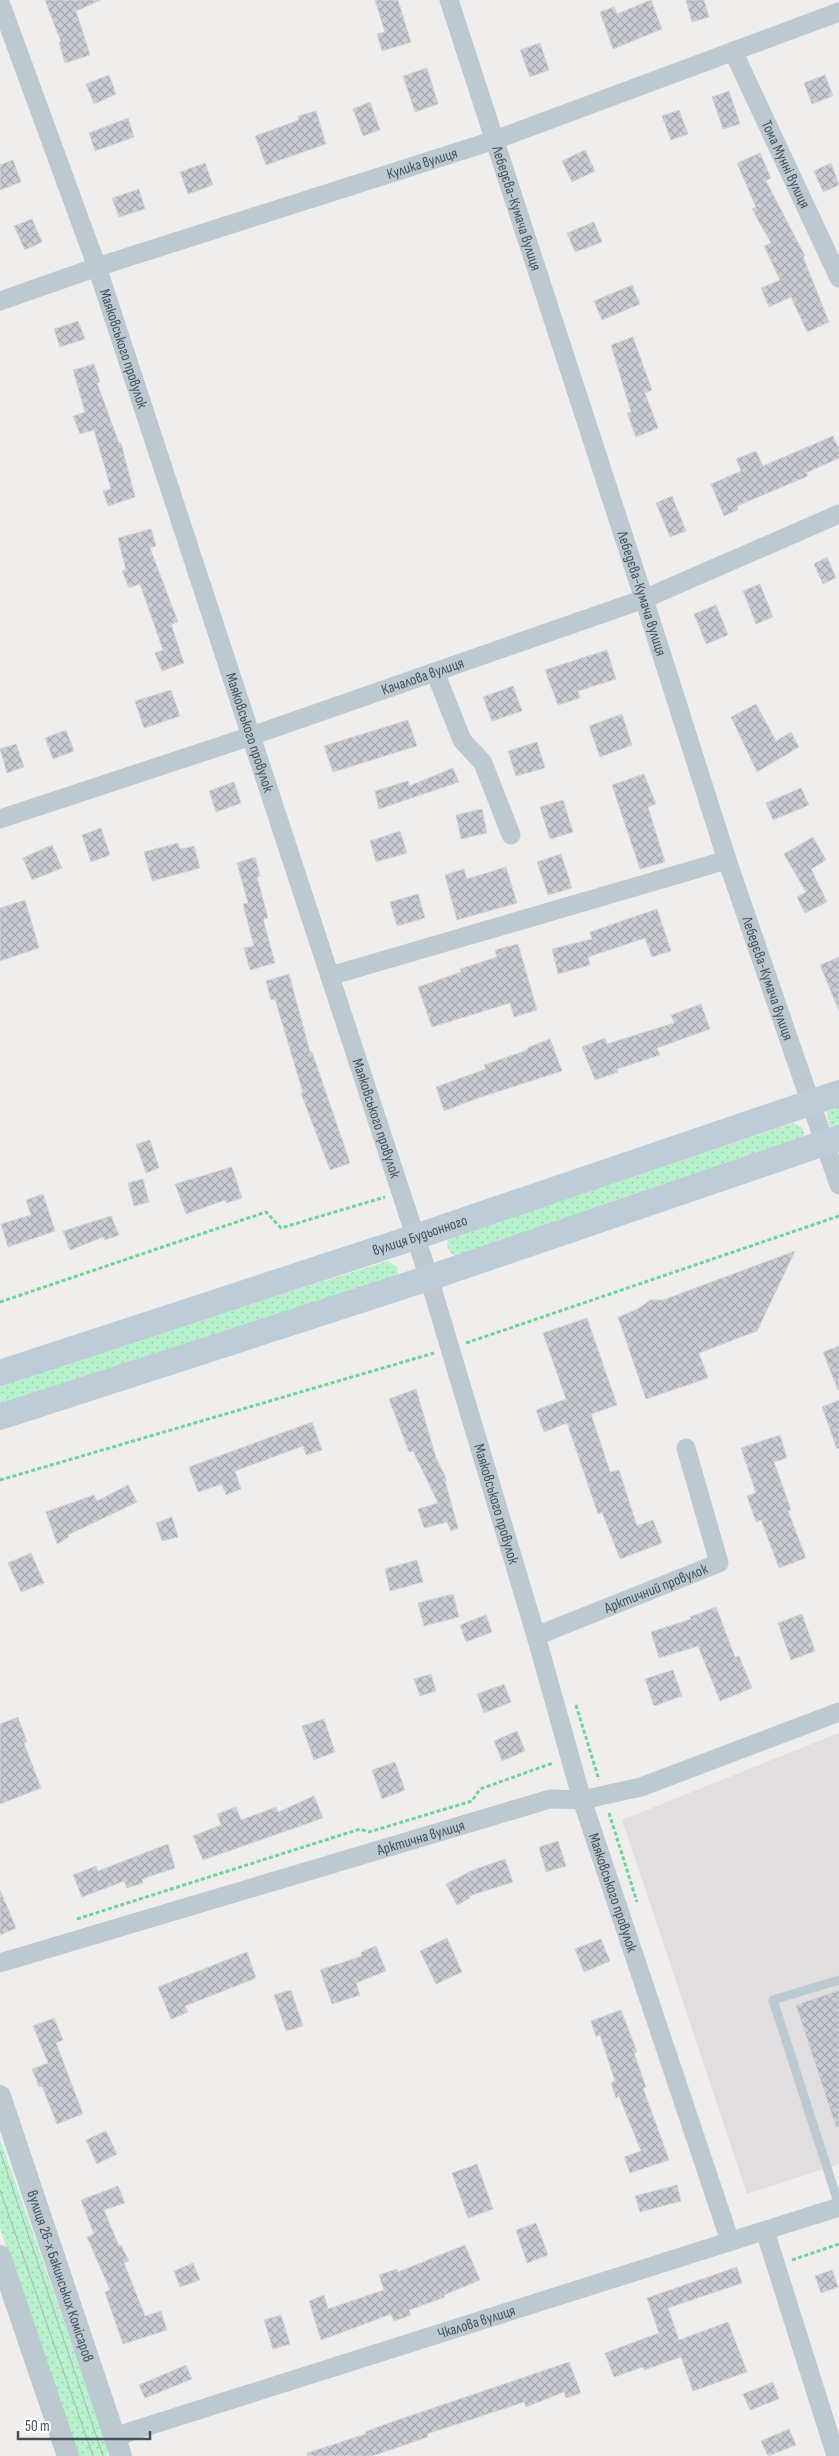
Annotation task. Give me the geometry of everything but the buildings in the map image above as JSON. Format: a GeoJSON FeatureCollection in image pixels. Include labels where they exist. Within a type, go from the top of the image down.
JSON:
{"type":"FeatureCollection","features":[{"type":"Feature","properties":{"kind":"main road","name":"вулиця Будьонного"},"geometry":{"type":"LineString","coordinates":[[0,1373],[415,1237],[839,1093]]}},
{"type":"Feature","properties":{"kind":"main road"},"geometry":{"type":"LineString","coordinates":[[0,1417],[429,1278],[831,1141]]}},
{"type":"Feature","properties":{"kind":"street","name":"Лебедєва-Кумача вулиця"},"geometry":{"type":"LineString","coordinates":[[449,0],[727,860],[809,1104],[831,1141],[839,1186]]}},
{"type":"Feature","properties":{"kind":"street","name":"Маяковського провулок"},"geometry":{"type":"LineString","coordinates":[[0,2],[96,267],[415,1237],[429,1278],[458,1345],[582,1800],[730,2241]]}},
{"type":"Feature","properties":{"kind":"street","name":"Кулика вулиця"},"geometry":{"type":"LineString","coordinates":[[0,301],[96,267],[495,140],[839,12]]}},
{"type":"Feature","properties":{"kind":"street","name":"Тома Мунні вулиця"},"geometry":{"type":"LineString","coordinates":[[733,51],[839,278]]}},
{"type":"Feature","properties":{"kind":"street","name":"Качалова вулиця"},"geometry":{"type":"LineString","coordinates":[[0,819],[251,736],[644,599],[839,514]]}},
{"type":"Feature","properties":{"kind":"street"},"geometry":{"type":"LineString","coordinates":[[435,672],[462,740],[483,763],[511,835]]}},
{"type":"Feature","properties":{"kind":"street"},"geometry":{"type":"LineString","coordinates":[[330,976],[727,860]]}},
{"type":"Feature","properties":{"kind":"street","name":"Арктичний провулок"},"geometry":{"type":"LineString","coordinates":[[536,1636],[718,1563],[686,1448]]}},
{"type":"Feature","properties":{"kind":"street","name":"Арктична вулиця"},"geometry":{"type":"LineString","coordinates":[[0,1963],[550,1799],[582,1800],[641,1787],[839,1712]]}},
{"type":"Feature","properties":{"kind":"street","name":"вулиця 26-х Бакинських Комісаров"},"geometry":{"type":"LineString","coordinates":[[0,2096],[118,2448]]}},
{"type":"Feature","properties":{"kind":"street","name":"Чкалова вулиця"},"geometry":{"type":"LineString","coordinates":[[118,2448],[129,2432],[839,2206]]}},
{"type":"Feature","properties":{"kind":"street"},"geometry":{"type":"LineString","coordinates":[[765,2231],[836,2456]]}},
{"type":"Feature","properties":{"kind":"street"},"geometry":{"type":"LineString","coordinates":[[0,2256],[62,2455]]}},
{"type":"Feature","properties":{"kind":"lane"},"geometry":{"type":"LineString","coordinates":[[839,1980],[773,2000],[839,2206]]}},
{"type":"Feature","properties":{"kind":"path"},"geometry":{"type":"LineString","coordinates":[[0,1302],[266,1212],[281,1228],[400,1192]]}},
{"type":"Feature","properties":{"kind":"path"},"geometry":{"type":"LineString","coordinates":[[0,1480],[458,1345],[839,1216]]}},
{"type":"Feature","properties":{"kind":"path"},"geometry":{"type":"LineString","coordinates":[[458,1345],[463,1334]]}},
{"type":"Feature","properties":{"kind":"path"},"geometry":{"type":"LineString","coordinates":[[458,1345],[468,1352]]}},
{"type":"Feature","properties":{"kind":"path"},"geometry":{"type":"LineString","coordinates":[[576,1703],[603,1796],[640,1910]]}},
{"type":"Feature","properties":{"kind":"path"},"geometry":{"type":"LineString","coordinates":[[74,1920],[360,1829],[369,1832],[472,1801],[480,1789],[570,1757]]}},
{"type":"Feature","properties":{"kind":"path"},"geometry":{"type":"LineString","coordinates":[[776,2265],[839,2244]]}},
{"type":"Feature","properties":{"kind":"shaded area"},"geometry":{"type":"Polygon","coordinates":[[[839,1733],[839,2164],[747,2194],[622,1820],[839,1733]]]}},
{"type":"Feature","properties":{"kind":"green space"},"geometry":{"type":"Polygon","coordinates":[[[839,1104],[839,1126],[829,1126],[827,1112],[833,1106],[839,1104]]]}},
{"type":"Feature","properties":{"kind":"green space"},"geometry":{"type":"Polygon","coordinates":[[[793,1123],[803,1128],[804,1135],[800,1140],[458,1257],[448,1249],[447,1241],[456,1235],[793,1123]]]}},
{"type":"Feature","properties":{"kind":"green space"},"geometry":{"type":"Polygon","coordinates":[[[388,1261],[397,1267],[398,1274],[393,1279],[0,1404],[0,1384],[388,1261]]]}},
{"type":"Feature","properties":{"kind":"green space"},"geometry":{"type":"Polygon","coordinates":[[[0,2139],[108,2448],[107,2456],[79,2456],[78,2454],[0,2228],[0,2139]]]}},
{"type":"Feature","properties":{"kind":"tram line"},"geometry":{"type":"LineString","coordinates":[[0,2151],[103,2456]]}},
{"type":"Feature","properties":{"kind":"tram line"},"geometry":{"type":"LineString","coordinates":[[0,2190],[93,2456]]}}]}
